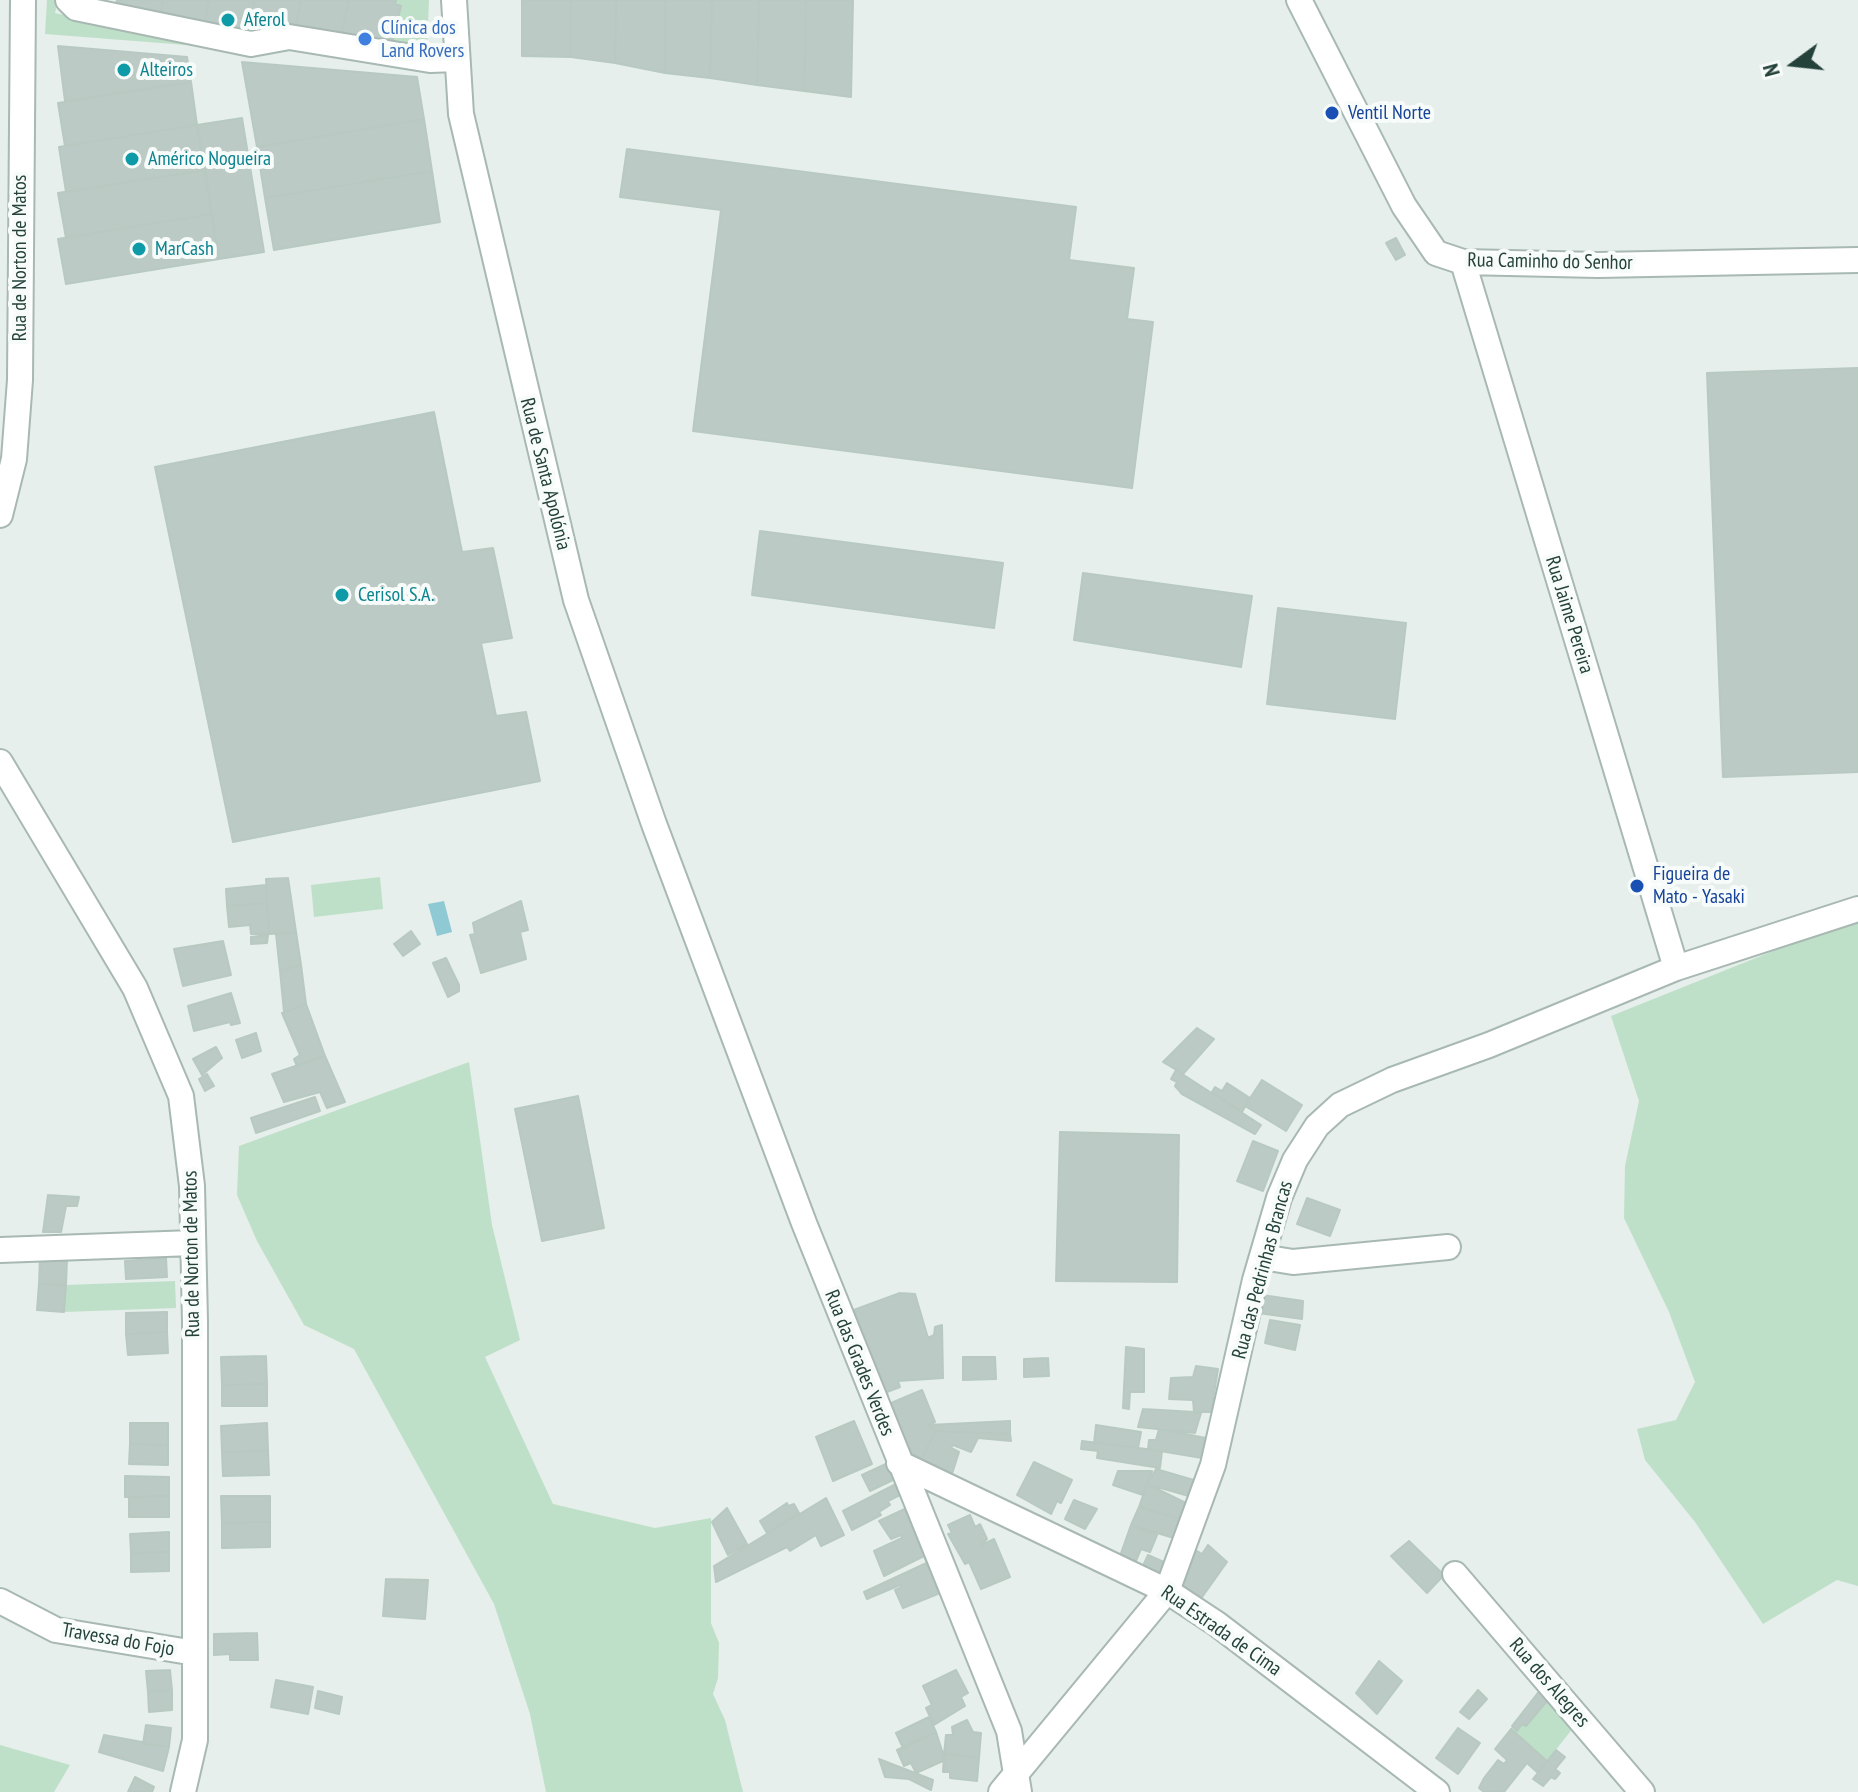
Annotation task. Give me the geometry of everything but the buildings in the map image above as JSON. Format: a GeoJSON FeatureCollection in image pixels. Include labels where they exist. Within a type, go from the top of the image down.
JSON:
{"type":"FeatureCollection","features":[{"type":"Feature","properties":{"kind":"street","name":"Rua de Norton de Matos"},"geometry":{"type":"LineString","coordinates":[[0,515],[14,459],[20,380],[10,166],[23,0]]}},
{"type":"Feature","properties":{"kind":"street"},"geometry":{"type":"LineString","coordinates":[[68,0],[76,8],[251,44],[289,37],[430,60],[457,59]]}},
{"type":"Feature","properties":{"kind":"street","name":"Rua de Santa Apolónia"},"geometry":{"type":"LineString","coordinates":[[454,0],[461,114],[576,600],[695,933]]}},
{"type":"Feature","properties":{"kind":"street","name":"Rua Caminho do Senhor"},"geometry":{"type":"LineString","coordinates":[[1299,0],[1404,206],[1436,253],[1463,262],[1598,265],[1858,260]]}},
{"type":"Feature","properties":{"kind":"street","name":"Rua Jaime Pereira"},"geometry":{"type":"LineString","coordinates":[[1463,262],[1676,968]]}},
{"type":"Feature","properties":{"kind":"street","name":"Rua de Norton de Matos"},"geometry":{"type":"LineString","coordinates":[[0,762],[135,988],[167,1056],[181,1096],[188,1142],[193,1243],[195,1653],[195,1740],[183,1792]]}},
{"type":"Feature","properties":{"kind":"street","name":"Rua das Pedrinhas Brancas"},"geometry":{"type":"LineString","coordinates":[[1011,1786],[1167,1591],[1213,1465],[1262,1257],[1295,1160],[1317,1126],[1340,1105],[1392,1080],[1489,1045],[1676,968],[1858,909]]}},
{"type":"Feature","properties":{"kind":"street","name":"Rua das Grades Verdes"},"geometry":{"type":"LineString","coordinates":[[695,933],[899,1463],[1009,1731],[1011,1786]]}},
{"type":"Feature","properties":{"kind":"street"},"geometry":{"type":"LineString","coordinates":[[0,1250],[193,1243]]}},
{"type":"Feature","properties":{"kind":"street"},"geometry":{"type":"LineString","coordinates":[[1262,1257],[1293,1262],[1448,1247]]}},
{"type":"Feature","properties":{"kind":"street","name":"Rua Estrada de Cima"},"geometry":{"type":"LineString","coordinates":[[899,1463],[1167,1591],[1217,1624],[1437,1792]]}},
{"type":"Feature","properties":{"kind":"street","name":"Rua dos Alegres"},"geometry":{"type":"LineString","coordinates":[[1455,1574],[1642,1792]]}},
{"type":"Feature","properties":{"kind":"street","name":"Travessa do Fojo"},"geometry":{"type":"LineString","coordinates":[[0,1601],[56,1630],[195,1653]]}},
{"type":"Feature","properties":{"kind":"green space"},"geometry":{"type":"Polygon","coordinates":[[[47,0],[58,0],[55,13],[199,46],[45,34],[47,0]]]}},
{"type":"Feature","properties":{"kind":"green space"},"geometry":{"type":"Polygon","coordinates":[[[396,0],[429,0],[427,50],[391,48],[401,7],[395,4],[396,0]]]}},
{"type":"Feature","properties":{"kind":"green space"},"geometry":{"type":"Polygon","coordinates":[[[380,877],[383,909],[314,917],[311,885],[380,877]]]}},
{"type":"Feature","properties":{"kind":"green space"},"geometry":{"type":"Polygon","coordinates":[[[1858,917],[1858,1586],[1837,1580],[1763,1624],[1695,1522],[1645,1460],[1637,1429],[1676,1420],[1695,1382],[1669,1312],[1624,1218],[1625,1166],[1639,1101],[1611,1016],[1858,917]]]}},
{"type":"Feature","properties":{"kind":"green space"},"geometry":{"type":"Polygon","coordinates":[[[469,1062],[492,1225],[520,1340],[485,1357],[553,1504],[655,1528],[711,1518],[711,1623],[719,1643],[718,1678],[713,1694],[725,1720],[743,1792],[546,1792],[530,1714],[494,1604],[354,1349],[304,1325],[257,1241],[237,1195],[239,1146],[469,1062]]]}},
{"type":"Feature","properties":{"kind":"green space"},"geometry":{"type":"Polygon","coordinates":[[[175,1281],[176,1308],[64,1312],[66,1285],[175,1281]]]}},
{"type":"Feature","properties":{"kind":"green space"},"geometry":{"type":"Polygon","coordinates":[[[1553,1694],[1577,1723],[1547,1761],[1511,1729],[1512,1726],[1517,1730],[1553,1694]]]}},
{"type":"Feature","properties":{"kind":"green space"},"geometry":{"type":"Polygon","coordinates":[[[0,1745],[70,1765],[54,1792],[0,1792],[0,1745]]]}},
{"type":"Feature","properties":{"kind":"water"},"geometry":{"type":"Polygon","coordinates":[[[444,901],[452,932],[437,936],[428,904],[444,901]]]}},
{"type":"Feature","properties":{"kind":"place","name":"Aferol"},"geometry":{"type":"Point","coordinates":[228,20]}},
{"type":"Feature","properties":{"kind":"place","name":"Clínica dos Land Rovers"},"geometry":{"type":"Point","coordinates":[365,39]}},
{"type":"Feature","properties":{"kind":"place","name":"Alteiros"},"geometry":{"type":"Point","coordinates":[124,70]}},
{"type":"Feature","properties":{"kind":"place","name":"Ventil Norte"},"geometry":{"type":"Point","coordinates":[1332,113]}},
{"type":"Feature","properties":{"kind":"place","name":"Américo Nogueira"},"geometry":{"type":"Point","coordinates":[132,159]}},
{"type":"Feature","properties":{"kind":"place","name":"MarCash"},"geometry":{"type":"Point","coordinates":[139,249]}},
{"type":"Feature","properties":{"kind":"place","name":"Cerisol S.A."},"geometry":{"type":"Point","coordinates":[342,595]}},
{"type":"Feature","properties":{"kind":"place","name":"Figueira de Mato - Yasaki"},"geometry":{"type":"Point","coordinates":[1637,886]}}]}
